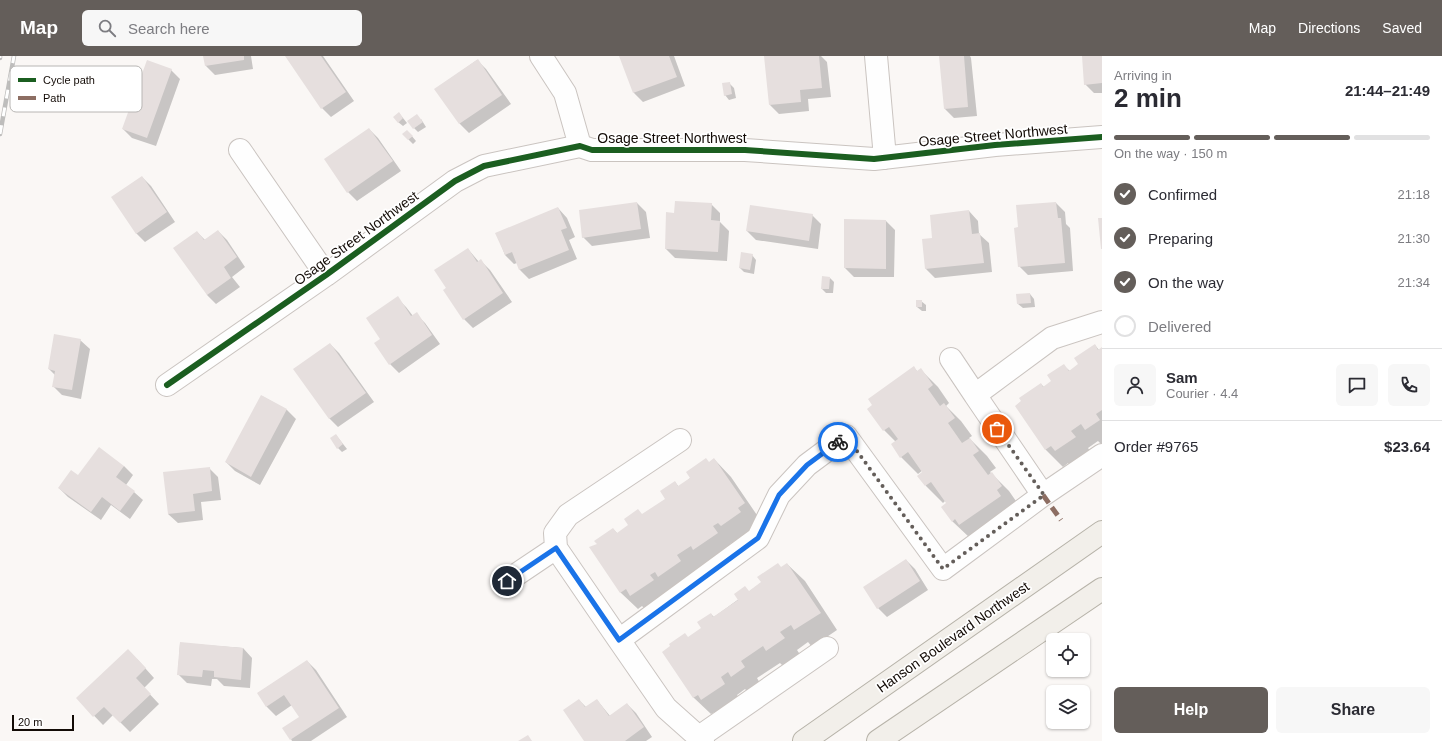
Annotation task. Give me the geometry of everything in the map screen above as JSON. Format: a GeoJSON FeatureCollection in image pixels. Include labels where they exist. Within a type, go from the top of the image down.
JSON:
{"type":"FeatureCollection","features":[{"type":"Feature","properties":{"kind":"main road","name":"Hanson Boulevard Northwest"},"geometry":{"type":"LineString","coordinates":[[804,741],[1102,532]]}},
{"type":"Feature","properties":{"kind":"main road"},"geometry":{"type":"LineString","coordinates":[[878,741],[1102,589]]}},
{"type":"Feature","properties":{"kind":"street"},"geometry":{"type":"LineString","coordinates":[[540,56],[565,93],[580,146]]}},
{"type":"Feature","properties":{"kind":"street"},"geometry":{"type":"LineString","coordinates":[[876,56],[885,158]]}},
{"type":"Feature","properties":{"kind":"street","name":"Osage Street Northwest"},"geometry":{"type":"LineString","coordinates":[[167,385],[326,275],[455,181],[484,166],[580,146],[592,150],[745,150],[874,159],[996,145],[1102,137]]}},
{"type":"Feature","properties":{"kind":"street"},"geometry":{"type":"LineString","coordinates":[[240,150],[326,275]]}},
{"type":"Feature","properties":{"kind":"street"},"geometry":{"type":"LineString","coordinates":[[975,395],[1052,338],[1102,322]]}},
{"type":"Feature","properties":{"kind":"street"},"geometry":{"type":"LineString","coordinates":[[951,359],[1044,495]]}},
{"type":"Feature","properties":{"kind":"street"},"geometry":{"type":"LineString","coordinates":[[619,640],[758,538],[779,495],[807,465],[846,436],[943,569],[1044,495],[1102,455]]}},
{"type":"Feature","properties":{"kind":"street"},"geometry":{"type":"LineString","coordinates":[[680,440],[568,515],[555,534],[556,548],[666,708],[701,739],[826,648]]}},
{"type":"Feature","properties":{"kind":"street"},"geometry":{"type":"LineString","coordinates":[[507,581],[556,548]]}},
{"type":"Feature","properties":{"kind":"building"},"geometry":{"type":"Polygon","coordinates":[[[203,56],[244,56],[244,60],[205,66],[203,56]]]}},
{"type":"Feature","properties":{"kind":"building"},"geometry":{"type":"Polygon","coordinates":[[[285,56],[321,56],[346,92],[321,109],[285,56]]]}},
{"type":"Feature","properties":{"kind":"building"},"geometry":{"type":"Polygon","coordinates":[[[619,56],[669,56],[677,77],[633,93],[619,56]]]}},
{"type":"Feature","properties":{"kind":"building"},"geometry":{"type":"Polygon","coordinates":[[[764,56],[819,56],[822,88],[800,90],[801,102],[769,105],[764,56]]]}},
{"type":"Feature","properties":{"kind":"building"},"geometry":{"type":"Polygon","coordinates":[[[939,56],[964,56],[968,107],[944,109],[939,56]]]}},
{"type":"Feature","properties":{"kind":"building"},"geometry":{"type":"Polygon","coordinates":[[[1082,56],[1102,56],[1102,83],[1084,85],[1082,56]]]}},
{"type":"Feature","properties":{"kind":"building"},"geometry":{"type":"Polygon","coordinates":[[[478,59],[502,95],[459,124],[434,89],[478,59]]]}},
{"type":"Feature","properties":{"kind":"building"},"geometry":{"type":"Polygon","coordinates":[[[147,60],[172,69],[147,138],[122,129],[128,112],[142,112],[142,74],[147,60]]]}},
{"type":"Feature","properties":{"kind":"building"},"geometry":{"type":"Polygon","coordinates":[[[730,82],[732,94],[724,96],[722,83],[730,82]]]}},
{"type":"Feature","properties":{"kind":"building"},"geometry":{"type":"Polygon","coordinates":[[[399,112],[403,118],[398,123],[393,117],[399,112]]]}},
{"type":"Feature","properties":{"kind":"building"},"geometry":{"type":"Polygon","coordinates":[[[417,114],[423,122],[413,129],[407,121],[417,114]]]}},
{"type":"Feature","properties":{"kind":"building"},"geometry":{"type":"Polygon","coordinates":[[[369,128],[393,161],[347,193],[324,159],[369,128]]]}},
{"type":"Feature","properties":{"kind":"building"},"geometry":{"type":"Polygon","coordinates":[[[407,130],[413,136],[408,140],[402,134],[407,130]]]}},
{"type":"Feature","properties":{"kind":"building"},"geometry":{"type":"Polygon","coordinates":[[[142,176],[167,212],[136,234],[111,197],[142,176]]]}},
{"type":"Feature","properties":{"kind":"building"},"geometry":{"type":"Polygon","coordinates":[[[675,201],[712,203],[711,220],[720,221],[718,252],[665,249],[666,212],[674,213],[675,201]]]}},
{"type":"Feature","properties":{"kind":"building"},"geometry":{"type":"Polygon","coordinates":[[[637,202],[641,229],[582,238],[579,210],[637,202]]]}},
{"type":"Feature","properties":{"kind":"building"},"geometry":{"type":"Polygon","coordinates":[[[1056,202],[1058,218],[1061,218],[1065,263],[1018,267],[1014,228],[1018,227],[1016,205],[1056,202]]]}},
{"type":"Feature","properties":{"kind":"building"},"geometry":{"type":"Polygon","coordinates":[[[750,205],[813,214],[809,241],[746,231],[750,205]]]}},
{"type":"Feature","properties":{"kind":"building"},"geometry":{"type":"Polygon","coordinates":[[[558,207],[567,228],[561,230],[569,250],[519,270],[512,252],[505,255],[495,233],[558,207]]]}},
{"type":"Feature","properties":{"kind":"building"},"geometry":{"type":"Polygon","coordinates":[[[969,210],[972,234],[980,233],[984,263],[925,269],[922,239],[932,238],[930,215],[969,210]]]}},
{"type":"Feature","properties":{"kind":"building"},"geometry":{"type":"Polygon","coordinates":[[[1098,218],[1102,218],[1102,249],[1101,249],[1098,218]]]}},
{"type":"Feature","properties":{"kind":"building"},"geometry":{"type":"Polygon","coordinates":[[[844,219],[886,220],[886,269],[844,268],[844,219]]]}},
{"type":"Feature","properties":{"kind":"building"},"geometry":{"type":"Polygon","coordinates":[[[218,230],[237,257],[224,267],[231,278],[207,295],[173,248],[197,231],[204,240],[218,230]]]}},
{"type":"Feature","properties":{"kind":"building"},"geometry":{"type":"Polygon","coordinates":[[[468,248],[477,262],[481,259],[503,293],[463,320],[443,290],[446,288],[434,270],[468,248]]]}},
{"type":"Feature","properties":{"kind":"building"},"geometry":{"type":"Polygon","coordinates":[[[741,252],[753,254],[750,270],[739,268],[741,252]]]}},
{"type":"Feature","properties":{"kind":"building"},"geometry":{"type":"Polygon","coordinates":[[[822,276],[830,277],[829,289],[821,289],[822,276]]]}},
{"type":"Feature","properties":{"kind":"building"},"geometry":{"type":"Polygon","coordinates":[[[1030,293],[1031,303],[1017,304],[1016,294],[1030,293]]]}},
{"type":"Feature","properties":{"kind":"building"},"geometry":{"type":"Polygon","coordinates":[[[398,296],[411,316],[417,312],[432,335],[389,365],[374,343],[380,339],[366,318],[398,296]]]}},
{"type":"Feature","properties":{"kind":"building"},"geometry":{"type":"Polygon","coordinates":[[[916,300],[922,300],[922,307],[916,307],[916,300]]]}},
{"type":"Feature","properties":{"kind":"building"},"geometry":{"type":"Polygon","coordinates":[[[54,334],[81,339],[72,390],[52,387],[55,371],[48,369],[54,334]]]}},
{"type":"Feature","properties":{"kind":"building"},"geometry":{"type":"Polygon","coordinates":[[[330,343],[366,393],[329,419],[293,369],[330,343]]]}},
{"type":"Feature","properties":{"kind":"building"},"geometry":{"type":"Polygon","coordinates":[[[1095,344],[1098,350],[1102,347],[1102,410],[1096,414],[1100,420],[1085,430],[1081,424],[1071,431],[1076,437],[1055,451],[1051,446],[1045,450],[1015,406],[1021,401],[1019,398],[1041,383],[1043,387],[1051,381],[1047,375],[1064,364],[1069,371],[1078,364],[1074,358],[1095,344]]]}},
{"type":"Feature","properties":{"kind":"building"},"geometry":{"type":"Polygon","coordinates":[[[914,366],[917,371],[921,368],[933,385],[928,389],[940,406],[944,403],[955,418],[948,423],[962,443],[970,438],[979,451],[973,455],[988,475],[992,472],[1002,486],[997,490],[1001,496],[959,525],[955,519],[952,522],[941,507],[946,503],[931,482],[925,486],[917,476],[922,472],[908,452],[900,458],[891,444],[898,439],[889,427],[883,431],[867,409],[872,405],[868,399],[914,366]]]}},
{"type":"Feature","properties":{"kind":"building"},"geometry":{"type":"Polygon","coordinates":[[[261,395],[287,409],[251,477],[225,462],[261,395]]]}},
{"type":"Feature","properties":{"kind":"building"},"geometry":{"type":"Polygon","coordinates":[[[336,434],[343,444],[337,449],[330,438],[336,434]]]}},
{"type":"Feature","properties":{"kind":"building"},"geometry":{"type":"Polygon","coordinates":[[[99,447],[124,466],[116,477],[135,491],[120,511],[102,497],[91,512],[58,488],[71,470],[78,475],[99,447]]]}},
{"type":"Feature","properties":{"kind":"building"},"geometry":{"type":"Polygon","coordinates":[[[706,458],[709,462],[714,458],[745,503],[738,508],[741,512],[721,526],[718,523],[713,526],[718,533],[693,550],[691,546],[677,555],[681,561],[658,577],[655,572],[650,575],[654,580],[630,596],[626,589],[620,593],[589,547],[597,544],[594,541],[613,528],[617,533],[628,525],[624,519],[638,509],[642,514],[665,499],[660,491],[675,481],[678,486],[690,478],[686,472],[706,458]]]}},
{"type":"Feature","properties":{"kind":"building"},"geometry":{"type":"Polygon","coordinates":[[[210,467],[212,491],[193,494],[195,511],[168,514],[163,472],[210,467]]]}},
{"type":"Feature","properties":{"kind":"building"},"geometry":{"type":"Polygon","coordinates":[[[906,559],[920,581],[877,609],[863,587],[906,559]]]}},
{"type":"Feature","properties":{"kind":"building"},"geometry":{"type":"Polygon","coordinates":[[[778,563],[781,567],[787,563],[821,613],[794,630],[791,625],[780,632],[785,638],[766,651],[763,646],[741,661],[745,667],[731,677],[728,672],[721,677],[725,684],[701,700],[698,695],[693,698],[662,652],[670,646],[669,644],[685,633],[688,637],[701,628],[697,622],[711,613],[713,617],[738,600],[734,594],[745,586],[749,591],[761,582],[757,577],[778,563]]]}},
{"type":"Feature","properties":{"kind":"building"},"geometry":{"type":"Polygon","coordinates":[[[180,642],[243,648],[241,680],[214,677],[214,671],[203,670],[202,677],[177,675],[180,642]]]}},
{"type":"Feature","properties":{"kind":"building"},"geometry":{"type":"Polygon","coordinates":[[[128,649],[146,668],[136,678],[151,694],[120,723],[104,707],[93,717],[76,698],[128,649]]]}},
{"type":"Feature","properties":{"kind":"building"},"geometry":{"type":"Polygon","coordinates":[[[307,660],[339,708],[290,740],[282,728],[299,717],[284,695],[266,707],[257,693],[307,660]]]}},
{"type":"Feature","properties":{"kind":"building"},"geometry":{"type":"Polygon","coordinates":[[[579,699],[585,707],[597,699],[609,716],[627,703],[644,727],[625,741],[584,741],[563,710],[579,699]]]}},
{"type":"Feature","properties":{"kind":"building"},"geometry":{"type":"Polygon","coordinates":[[[528,735],[532,741],[518,741],[528,735]]]}},
{"type":"Feature","properties":{"kind":"railway"},"geometry":{"type":"LineString","coordinates":[[12,66],[14,56]]}},
{"type":"Feature","properties":{"kind":"railway"},"geometry":{"type":"LineString","coordinates":[[0,134],[10,78]]}},
{"type":"Feature","properties":{"kind":"marked path"},"geometry":{"type":"LineString","coordinates":[[1043,495],[1061,520]]}},
{"type":"Feature","properties":{"kind":"cycle path"},"geometry":{"type":"LineString","coordinates":[[167,385],[326,275],[455,181],[484,166],[580,146],[592,150],[745,150],[874,159],[995,145],[1102,137]]}},
{"type":"Feature","properties":{"kind":"way so far"},"geometry":{"type":"LineString","coordinates":[[838,442],[846,436],[943,569],[1044,495],[997,429]]}},
{"type":"Feature","properties":{"kind":"route"},"geometry":{"type":"LineString","coordinates":[[507,581],[556,548],[619,640],[758,538],[779,495],[807,465],[838,442]]}}]}
